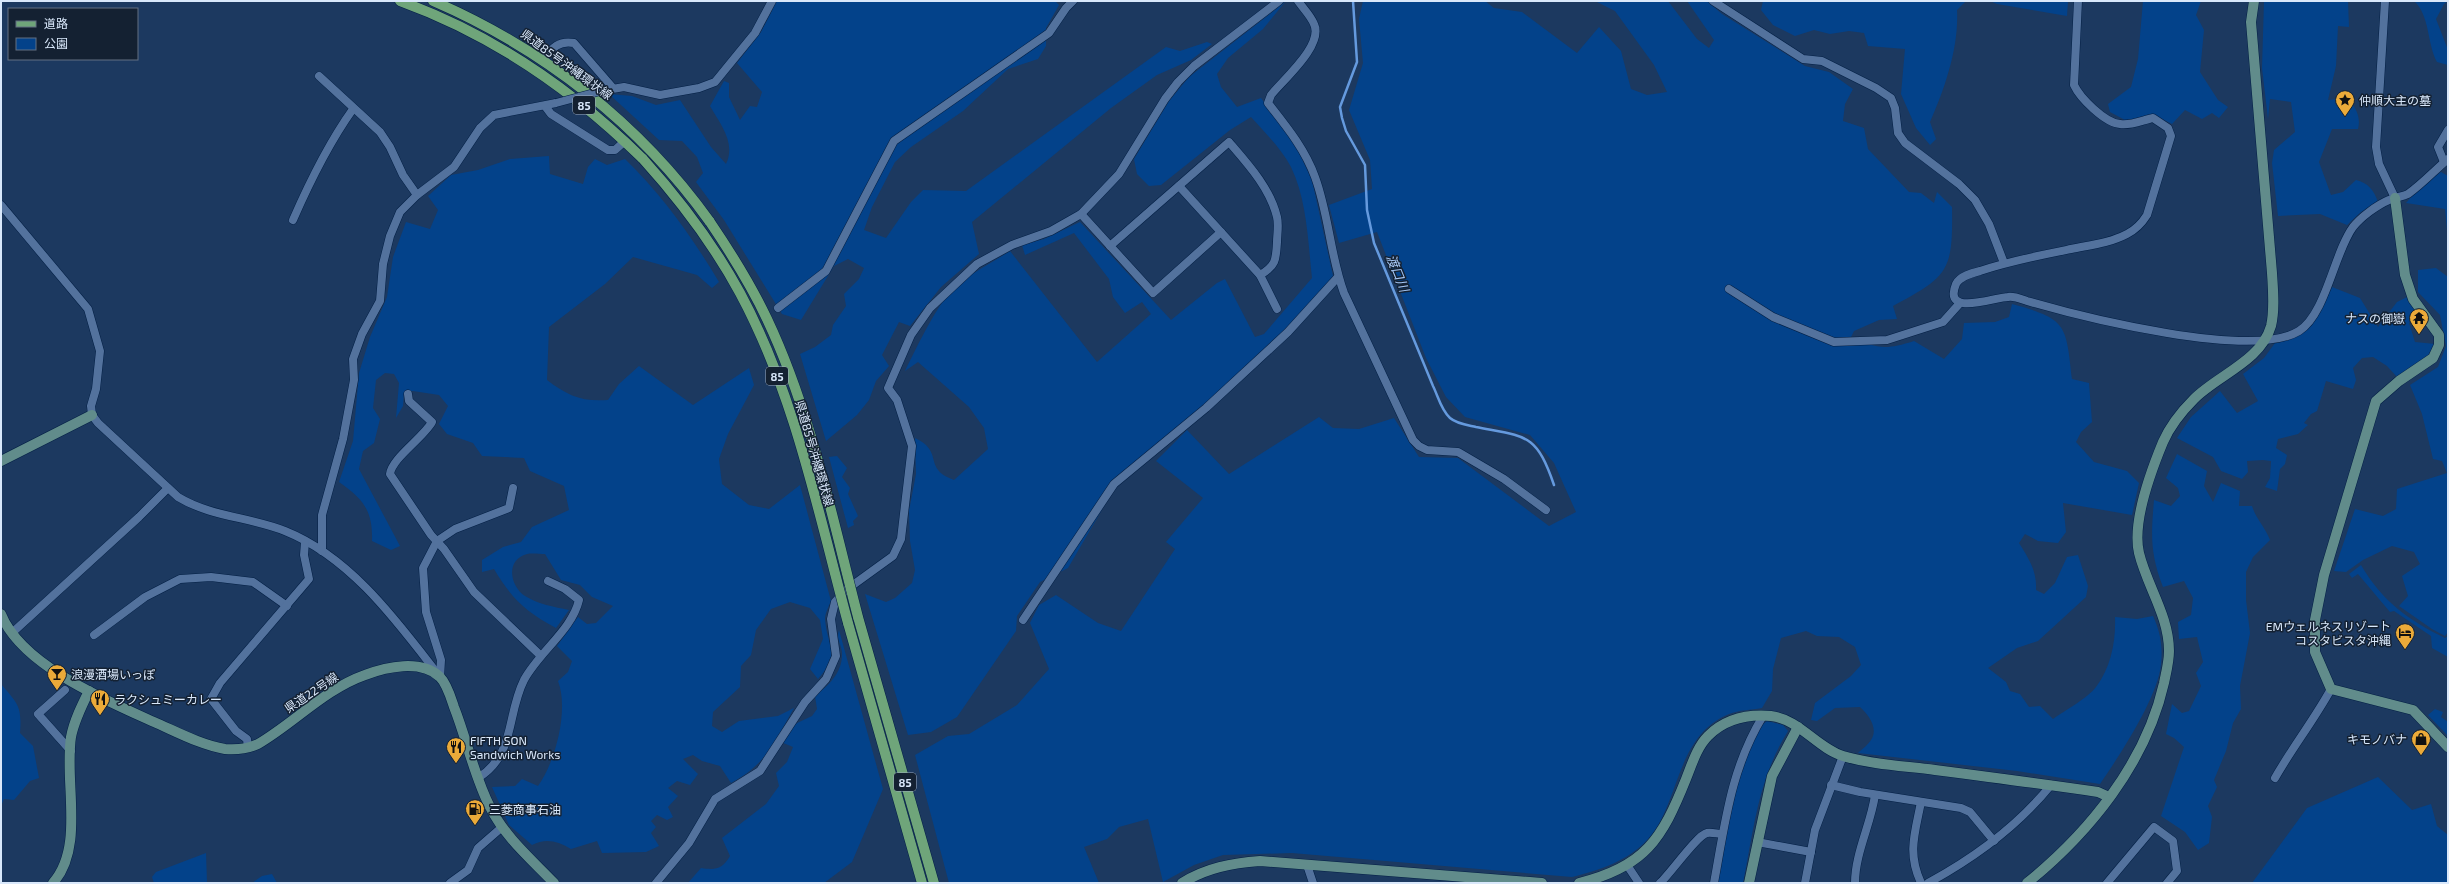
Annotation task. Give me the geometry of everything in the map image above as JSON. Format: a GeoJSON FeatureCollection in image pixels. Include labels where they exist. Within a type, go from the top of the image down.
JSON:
{"type":"FeatureCollection","features":[{"type":"Feature","properties":{"kind":"main road","name":"県道85号沖縄環状線"},"geometry":{"type":"LineString","coordinates":[[400,1],[457,24],[520,59],[565,90],[625,141],[677,198],[703,234],[740,293],[757,327],[789,407],[848,623],[922,883]]}},
{"type":"Feature","properties":{"kind":"main road","name":"県道85号沖縄環状線"},"geometry":{"type":"LineString","coordinates":[[434,1],[490,27],[544,60],[603,106],[637,137],[678,180],[710,222],[750,286],[784,360],[800,402],[858,616],[934,883]]}},
{"type":"Feature","properties":{"kind":"street"},"geometry":{"type":"LineString","coordinates":[[322,551],[322,514],[343,439],[354,380],[353,359],[362,334],[380,301],[384,264],[390,236],[400,212],[417,195],[454,167],[480,128],[494,115],[545,106],[613,88],[624,87],[660,95],[699,88],[715,82],[755,33],[772,1]]}},
{"type":"Feature","properties":{"kind":"street"},"geometry":{"type":"LineString","coordinates":[[778,308],[826,271],[894,141],[1049,33],[1066,8],[1073,1]]}},
{"type":"Feature","properties":{"kind":"street"},"geometry":{"type":"LineString","coordinates":[[656,883],[689,843],[715,799],[760,771],[805,702],[826,679],[836,656],[831,619],[835,602],[846,590],[883,565],[896,550],[901,539],[912,446],[897,400],[888,388],[911,335],[930,308],[977,264],[1012,245],[1051,231],[1081,214],[1119,174],[1165,100],[1178,82],[1194,66],[1279,1]]}},
{"type":"Feature","properties":{"kind":"street"},"geometry":{"type":"LineString","coordinates":[[1298,1],[1315,24],[1317,36],[1312,47],[1271,95],[1268,103],[1299,143],[1315,177],[1326,215],[1338,277],[1413,440],[1419,446],[1427,450],[1458,452],[1504,479],[1546,510]]}},
{"type":"Feature","properties":{"kind":"street"},"geometry":{"type":"LineString","coordinates":[[1713,1],[1803,59],[1822,61],[1876,88],[1891,98],[1896,108],[1898,133],[1905,143],[1959,184],[1975,200],[1989,224],[2004,263]]}},
{"type":"Feature","properties":{"kind":"street"},"geometry":{"type":"LineString","coordinates":[[2078,1],[2074,85],[2078,94],[2112,123],[2121,125],[2153,118],[2162,123],[2171,136],[2147,215],[2142,223],[2127,234],[2099,244],[2004,263],[1962,277],[1956,284],[1955,291],[1956,298],[1960,303],[1969,305],[2011,296],[2149,331],[2263,342],[2299,331],[2312,317],[2321,301],[2352,228],[2359,220],[2388,200],[2407,195],[2446,161],[2438,147],[2448,130]]}},
{"type":"Feature","properties":{"kind":"street"},"geometry":{"type":"LineString","coordinates":[[2027,883],[2058,856],[2109,797],[2136,757],[2154,718],[2169,652],[2160,609],[2139,553],[2138,521],[2143,500],[2164,442],[2178,416],[2195,398],[2253,354],[2263,342],[2271,326],[2274,302],[2250,22],[2254,1]]}},
{"type":"Feature","properties":{"kind":"street"},"geometry":{"type":"LineString","coordinates":[[2331,689],[2315,652],[2314,620],[2324,575],[2376,402],[2399,381],[2433,358],[2439,345],[2439,335],[2413,300],[2405,275],[2396,198],[2380,164],[2376,147],[2385,1]]}},
{"type":"Feature","properties":{"kind":"street"},"geometry":{"type":"LineString","coordinates":[[544,60],[554,46],[561,42],[574,43],[613,88]]}},
{"type":"Feature","properties":{"kind":"street"},"geometry":{"type":"LineString","coordinates":[[319,76],[353,109],[380,132],[390,147],[403,175],[417,195]]}},
{"type":"Feature","properties":{"kind":"street"},"geometry":{"type":"LineString","coordinates":[[545,106],[551,114],[608,150],[615,150],[625,141]]}},
{"type":"Feature","properties":{"kind":"street"},"geometry":{"type":"LineString","coordinates":[[293,220],[318,164],[336,133],[353,109]]}},
{"type":"Feature","properties":{"kind":"street"},"geometry":{"type":"LineString","coordinates":[[1110,246],[1229,142],[1256,175],[1269,196],[1277,218],[1275,260],[1271,269],[1260,275]]}},
{"type":"Feature","properties":{"kind":"street"},"geometry":{"type":"LineString","coordinates":[[1179,186],[1260,275],[1277,309]]}},
{"type":"Feature","properties":{"kind":"street"},"geometry":{"type":"LineString","coordinates":[[1,205],[88,309],[100,351],[92,414],[110,435],[178,497],[196,507],[259,522],[287,531],[322,551],[365,586],[400,624],[440,677],[450,694],[467,741],[478,778],[500,828],[554,883]]}},
{"type":"Feature","properties":{"kind":"street"},"geometry":{"type":"LineString","coordinates":[[1081,214],[1153,293],[1221,232]]}},
{"type":"Feature","properties":{"kind":"street"},"geometry":{"type":"LineString","coordinates":[[1023,620],[1114,484],[1206,408],[1288,332],[1338,277]]}},
{"type":"Feature","properties":{"kind":"street"},"geometry":{"type":"LineString","coordinates":[[1729,289],[1773,317],[1834,342],[1887,340],[1936,325],[1943,322],[1960,303]]}},
{"type":"Feature","properties":{"kind":"street"},"geometry":{"type":"LineString","coordinates":[[408,394],[409,401],[432,422],[408,451],[394,463],[390,474],[474,592],[540,655]]}},
{"type":"Feature","properties":{"kind":"street"},"geometry":{"type":"LineString","coordinates":[[1,461],[92,414]]}},
{"type":"Feature","properties":{"kind":"street"},"geometry":{"type":"LineString","coordinates":[[13,632],[139,517],[168,488]]}},
{"type":"Feature","properties":{"kind":"street"},"geometry":{"type":"LineString","coordinates":[[440,677],[442,660],[426,612],[423,568],[437,542],[455,529],[509,508],[513,488]]}},
{"type":"Feature","properties":{"kind":"street"},"geometry":{"type":"LineString","coordinates":[[248,748],[247,739],[236,731],[211,700],[220,683],[309,579],[304,555],[305,542]]}},
{"type":"Feature","properties":{"kind":"street"},"geometry":{"type":"LineString","coordinates":[[94,634],[145,597],[180,579],[211,577],[254,582],[287,606]]}},
{"type":"Feature","properties":{"kind":"street"},"geometry":{"type":"LineString","coordinates":[[478,778],[490,771],[503,754],[524,680],[540,655],[572,619],[579,600],[565,589],[548,581]]}},
{"type":"Feature","properties":{"kind":"street","name":"県道22号線"},"geometry":{"type":"LineString","coordinates":[[1,614],[13,632],[40,660],[89,691],[122,708],[209,745],[226,748],[248,748],[267,738],[341,686],[365,675],[416,666],[426,668],[440,677]]}},
{"type":"Feature","properties":{"kind":"street"},"geometry":{"type":"LineString","coordinates":[[2331,689],[2413,710],[2448,747]]}},
{"type":"Feature","properties":{"kind":"street"},"geometry":{"type":"LineString","coordinates":[[2275,778],[2288,754],[2316,716],[2331,689]]}},
{"type":"Feature","properties":{"kind":"street"},"geometry":{"type":"LineString","coordinates":[[65,690],[38,714],[71,751]]}},
{"type":"Feature","properties":{"kind":"street"},"geometry":{"type":"LineString","coordinates":[[52,883],[65,867],[70,846],[71,737],[89,691]]}},
{"type":"Feature","properties":{"kind":"street"},"geometry":{"type":"LineString","coordinates":[[1579,883],[1614,872],[1628,865],[1652,845],[1664,828],[1696,754],[1708,736],[1721,726],[1736,719],[1763,716],[1784,720],[1798,727],[1824,747],[1843,756],[1886,764],[2098,792],[2109,797]]}},
{"type":"Feature","properties":{"kind":"street"},"geometry":{"type":"LineString","coordinates":[[1714,883],[1722,834],[1738,765],[1744,750],[1763,716]]}},
{"type":"Feature","properties":{"kind":"street"},"geometry":{"type":"LineString","coordinates":[[1749,883],[1773,771],[1798,727]]}},
{"type":"Feature","properties":{"kind":"street"},"geometry":{"type":"LineString","coordinates":[[1805,883],[1818,819],[1843,756]]}},
{"type":"Feature","properties":{"kind":"street"},"geometry":{"type":"LineString","coordinates":[[1831,785],[1875,794],[1951,806],[1970,812],[1994,842]]}},
{"type":"Feature","properties":{"kind":"street"},"geometry":{"type":"LineString","coordinates":[[1928,883],[1966,862],[1994,842],[2033,807],[2051,785]]}},
{"type":"Feature","properties":{"kind":"street"},"geometry":{"type":"LineString","coordinates":[[1855,883],[1856,868],[1873,810],[1875,794]]}},
{"type":"Feature","properties":{"kind":"street"},"geometry":{"type":"LineString","coordinates":[[1921,802],[1912,853],[1914,868],[1921,883]]}},
{"type":"Feature","properties":{"kind":"street"},"geometry":{"type":"LineString","coordinates":[[2106,883],[2154,827],[2174,841],[2177,871],[2167,883]]}},
{"type":"Feature","properties":{"kind":"street"},"geometry":{"type":"LineString","coordinates":[[450,883],[468,870],[478,848],[500,828]]}},
{"type":"Feature","properties":{"kind":"street"},"geometry":{"type":"LineString","coordinates":[[1660,883],[1672,872],[1700,836],[1707,833],[1722,834]]}},
{"type":"Feature","properties":{"kind":"street"},"geometry":{"type":"LineString","coordinates":[[1757,842],[1811,852]]}},
{"type":"Feature","properties":{"kind":"street"},"geometry":{"type":"LineString","coordinates":[[1182,883],[1196,875],[1231,863],[1260,861],[1542,883]]}},
{"type":"Feature","properties":{"kind":"street"},"geometry":{"type":"LineString","coordinates":[[1307,865],[1313,883]]}},
{"type":"Feature","properties":{"kind":"street"},"geometry":{"type":"LineString","coordinates":[[1628,865],[1639,883]]}},
{"type":"Feature","properties":{"kind":"green space"},"geometry":{"type":"Polygon","coordinates":[[[777,1],[1055,1],[1059,5],[1046,28],[1046,46],[1038,59],[1008,69],[963,111],[911,147],[895,162],[872,207],[864,230],[886,238],[911,202],[923,190],[966,191],[1166,47],[1180,51],[1207,42],[1212,44],[1191,60],[1157,75],[1111,108],[972,222],[979,254],[941,287],[910,326],[899,322],[882,355],[889,366],[876,381],[869,400],[857,415],[826,441],[800,354],[815,347],[831,335],[833,325],[846,306],[844,294],[859,279],[864,268],[848,259],[834,266],[801,320],[782,314],[724,220],[696,182],[703,173],[697,157],[682,141],[659,140],[609,94],[632,96],[656,105],[680,100],[711,147],[726,164],[729,156],[728,141],[723,127],[710,106],[724,81],[729,83],[729,97],[740,120],[750,106],[757,107],[762,92],[737,63],[761,32],[777,1]]]}},
{"type":"Feature","properties":{"kind":"green space"},"geometry":{"type":"Polygon","coordinates":[[[1363,1],[1485,1],[1494,8],[1522,12],[1577,53],[1599,27],[1621,51],[1631,89],[1647,95],[1667,92],[1654,65],[1615,11],[1595,1],[1668,1],[1697,39],[1709,48],[1714,40],[1687,1],[1707,1],[1722,14],[1805,66],[1829,72],[1853,89],[1845,104],[1843,121],[1864,128],[1868,149],[1909,192],[1921,193],[1934,203],[1937,192],[1952,207],[1952,228],[1949,259],[1937,278],[1912,296],[1893,306],[1897,319],[1879,320],[1854,331],[1851,337],[1868,344],[1882,347],[1896,346],[1914,341],[1944,359],[1962,339],[1964,323],[1995,322],[2009,317],[2012,304],[2044,314],[2060,326],[2065,335],[2068,346],[2072,379],[2089,383],[2092,422],[2081,432],[2076,442],[2094,462],[2127,471],[2139,483],[2132,515],[2063,503],[2066,532],[2058,543],[2038,541],[2025,534],[2019,543],[2034,571],[2036,590],[2044,594],[2055,583],[2067,557],[2078,555],[2088,586],[2086,597],[2038,641],[2017,648],[1988,668],[2006,682],[2010,691],[2020,694],[2029,707],[2040,706],[2053,719],[2087,696],[2096,687],[2101,679],[2112,654],[2115,635],[2115,617],[2137,619],[2153,616],[2159,633],[2162,657],[2153,693],[2137,726],[2100,784],[2017,771],[1858,753],[1870,742],[1874,731],[1872,722],[1860,707],[1835,708],[1817,721],[1811,720],[1815,703],[1851,676],[1861,665],[1855,647],[1839,637],[1817,636],[1806,631],[1781,638],[1773,669],[1772,691],[1762,708],[1729,714],[1716,721],[1706,729],[1690,749],[1668,804],[1655,830],[1640,847],[1632,853],[1603,868],[1572,877],[1292,853],[1223,855],[1194,865],[1163,882],[1148,819],[1119,827],[1107,839],[1084,847],[1099,883],[949,883],[915,755],[948,736],[969,734],[1017,705],[1049,669],[1030,623],[1039,605],[1056,595],[1098,623],[1121,631],[1175,549],[1166,542],[1203,498],[1156,461],[1187,430],[1229,474],[1319,417],[1333,428],[1359,429],[1394,418],[1419,457],[1458,458],[1549,526],[1576,512],[1554,463],[1530,435],[1465,417],[1446,397],[1426,358],[1377,232],[1339,243],[1329,205],[1372,189],[1370,160],[1349,110],[1363,63],[1359,19],[1363,1]]]}},
{"type":"Feature","properties":{"kind":"green space"},"geometry":{"type":"Polygon","coordinates":[[[1763,1],[1966,1],[1957,10],[1956,38],[1950,67],[1930,122],[1936,139],[1930,145],[1916,128],[1901,94],[1905,49],[1868,46],[1864,33],[1849,31],[1830,34],[1814,30],[1795,36],[1773,25],[1761,10],[1763,1]]]}},
{"type":"Feature","properties":{"kind":"green space"},"geometry":{"type":"Polygon","coordinates":[[[1990,1],[2068,1],[2067,16],[1997,4],[1990,1]]]}},
{"type":"Feature","properties":{"kind":"green space"},"geometry":{"type":"Polygon","coordinates":[[[2143,1],[2201,1],[2196,15],[2204,30],[2200,72],[2218,100],[2228,107],[2219,118],[2212,113],[2202,119],[2185,110],[2172,124],[2156,116],[2125,120],[2110,112],[2108,104],[2131,87],[2138,59],[2143,1]]]}},
{"type":"Feature","properties":{"kind":"green space"},"geometry":{"type":"Polygon","coordinates":[[[2264,1],[2348,1],[2349,27],[2338,26],[2336,66],[2328,100],[2348,98],[2357,113],[2359,125],[2358,129],[2332,129],[2319,162],[2331,195],[2343,192],[2356,180],[2364,183],[2370,188],[2375,194],[2378,202],[2361,212],[2347,225],[2320,214],[2278,216],[2272,163],[2274,150],[2295,132],[2291,102],[2270,99],[2268,119],[2262,68],[2264,1]]]}},
{"type":"Feature","properties":{"kind":"green space"},"geometry":{"type":"Polygon","coordinates":[[[2414,1],[2448,1],[2444,4],[2436,19],[2448,50],[2448,65],[2437,62],[2431,47],[2423,14],[2414,1]]]}},
{"type":"Feature","properties":{"kind":"green space"},"geometry":{"type":"Polygon","coordinates":[[[1285,2],[1263,29],[1228,58],[1217,74],[1221,87],[1237,107],[1261,98],[1295,144],[1312,180],[1333,276],[1289,328],[1199,409],[1124,472],[1068,568],[1040,582],[1017,616],[1016,631],[957,717],[931,732],[908,735],[865,594],[886,602],[895,598],[912,583],[915,570],[910,541],[909,511],[916,474],[915,438],[925,444],[930,450],[935,464],[940,472],[954,480],[988,449],[984,428],[969,407],[918,362],[905,371],[922,337],[943,301],[958,284],[1010,251],[1097,362],[1151,314],[1142,302],[1125,313],[1113,297],[1109,279],[1074,233],[1025,255],[1022,245],[1044,239],[1080,222],[1171,320],[1217,283],[1225,279],[1255,337],[1264,334],[1312,278],[1304,207],[1291,167],[1282,153],[1251,117],[1230,130],[1161,185],[1149,186],[1137,174],[1134,159],[1169,101],[1189,77],[1285,2]]]}},
{"type":"Feature","properties":{"kind":"green space"},"geometry":{"type":"Polygon","coordinates":[[[549,156],[550,174],[583,184],[588,167],[595,159],[607,165],[625,159],[664,202],[698,249],[719,282],[712,288],[697,275],[633,257],[605,284],[549,327],[547,380],[576,397],[590,400],[608,400],[619,384],[639,366],[693,405],[749,368],[754,385],[728,434],[719,459],[722,484],[749,505],[769,509],[800,485],[831,601],[826,612],[825,619],[831,650],[830,662],[818,679],[810,669],[823,639],[820,620],[810,608],[790,602],[771,609],[756,630],[751,655],[741,666],[740,687],[713,712],[712,726],[722,732],[739,721],[778,716],[794,708],[769,751],[762,760],[743,776],[731,783],[720,766],[702,761],[693,755],[683,759],[698,774],[690,785],[677,781],[668,788],[678,796],[668,807],[673,817],[667,820],[657,815],[651,821],[656,827],[651,833],[659,846],[646,852],[602,853],[597,841],[571,849],[552,841],[532,845],[509,825],[492,787],[515,786],[522,779],[538,786],[550,763],[559,735],[562,706],[558,681],[568,672],[572,661],[557,646],[578,617],[587,624],[596,623],[613,606],[592,597],[580,585],[561,580],[545,554],[527,554],[520,557],[515,562],[512,574],[513,580],[520,592],[535,601],[569,610],[556,628],[536,616],[520,603],[513,596],[494,569],[482,572],[482,560],[503,547],[521,542],[532,527],[569,510],[564,486],[530,471],[524,458],[482,456],[473,443],[447,434],[439,424],[448,406],[439,395],[413,391],[404,392],[403,406],[396,418],[399,383],[394,374],[385,373],[376,380],[373,408],[380,419],[374,443],[363,451],[359,469],[400,546],[391,550],[372,541],[371,521],[365,506],[354,494],[339,482],[353,441],[359,373],[370,337],[387,297],[393,257],[406,222],[430,229],[438,210],[428,196],[451,175],[478,170],[510,159],[549,156]]]}},
{"type":"Feature","properties":{"kind":"green space"},"geometry":{"type":"Polygon","coordinates":[[[2441,172],[2448,176],[2448,240],[2445,209],[2406,203],[2421,186],[2441,172]]]}},
{"type":"Feature","properties":{"kind":"green space"},"geometry":{"type":"Polygon","coordinates":[[[2436,268],[2448,277],[2448,632],[2445,636],[2432,629],[2399,606],[2408,596],[2402,576],[2420,564],[2414,552],[2392,546],[2363,560],[2346,572],[2334,571],[2355,509],[2383,516],[2396,509],[2397,489],[2447,473],[2442,461],[2433,459],[2422,414],[2410,385],[2438,367],[2446,346],[2440,315],[2418,292],[2418,270],[2436,268]]]}},
{"type":"Feature","properties":{"kind":"green space"},"geometry":{"type":"Polygon","coordinates":[[[2332,287],[2360,298],[2378,327],[2397,302],[2407,297],[2420,314],[2409,323],[2415,342],[2435,344],[2432,353],[2397,377],[2387,366],[2373,357],[2362,358],[2353,368],[2356,380],[2353,389],[2326,381],[2317,411],[2311,414],[2304,423],[2308,425],[2298,434],[2278,439],[2276,448],[2287,455],[2285,464],[2280,469],[2277,491],[2265,487],[2270,478],[2271,461],[2247,461],[2248,472],[2242,479],[2221,471],[2213,457],[2177,438],[2191,417],[2220,391],[2237,413],[2258,401],[2243,374],[2264,358],[2275,343],[2302,332],[2318,316],[2332,287]]]}},
{"type":"Feature","properties":{"kind":"green space"},"geometry":{"type":"Polygon","coordinates":[[[2177,454],[2207,471],[2204,486],[2213,502],[2221,483],[2240,491],[2239,506],[2252,506],[2270,540],[2253,557],[2246,572],[2246,600],[2250,633],[2240,686],[2241,709],[2233,723],[2226,751],[2214,780],[2217,787],[2208,806],[2212,817],[2209,843],[2198,850],[2185,832],[2161,816],[2184,747],[2174,738],[2166,734],[2172,704],[2182,713],[2189,711],[2201,686],[2196,673],[2203,662],[2197,637],[2179,639],[2178,622],[2191,615],[2193,598],[2184,581],[2163,587],[2152,544],[2154,500],[2171,506],[2180,496],[2178,488],[2166,478],[2177,454]]]}},
{"type":"Feature","properties":{"kind":"green space"},"geometry":{"type":"Polygon","coordinates":[[[837,456],[847,468],[842,477],[850,488],[848,494],[858,516],[853,521],[854,525],[848,528],[829,457],[837,456]]]}},
{"type":"Feature","properties":{"kind":"green space"},"geometry":{"type":"Polygon","coordinates":[[[2361,565],[2378,589],[2397,608],[2419,624],[2445,638],[2448,636],[2448,657],[2432,648],[2431,636],[2394,611],[2390,612],[2358,574],[2352,578],[2349,574],[2361,565]]]}},
{"type":"Feature","properties":{"kind":"green space"},"geometry":{"type":"Polygon","coordinates":[[[839,630],[883,789],[852,862],[824,883],[688,883],[701,868],[718,868],[727,861],[730,856],[722,838],[766,804],[779,786],[776,773],[787,762],[793,747],[781,742],[795,724],[812,716],[817,709],[815,696],[830,683],[838,672],[842,659],[842,652],[838,639],[839,630]]]}},
{"type":"Feature","properties":{"kind":"green space"},"geometry":{"type":"Polygon","coordinates":[[[1,684],[18,706],[20,733],[33,746],[39,778],[30,781],[14,800],[4,799],[1,806],[1,684]]]}},
{"type":"Feature","properties":{"kind":"green space"},"geometry":{"type":"Polygon","coordinates":[[[2435,709],[2443,712],[2441,717],[2448,722],[2448,736],[2428,715],[2435,709]]]}},
{"type":"Feature","properties":{"kind":"green space"},"geometry":{"type":"Polygon","coordinates":[[[1767,721],[1783,725],[1788,731],[1778,749],[1763,786],[1754,823],[1743,883],[1718,883],[1729,822],[1741,771],[1757,732],[1767,721]]]}},
{"type":"Feature","properties":{"kind":"green space"},"geometry":{"type":"Polygon","coordinates":[[[2378,777],[2412,810],[2431,804],[2437,826],[2448,835],[2448,883],[2252,883],[2307,808],[2378,777]]]}},
{"type":"Feature","properties":{"kind":"green space"},"geometry":{"type":"Polygon","coordinates":[[[206,853],[207,883],[154,883],[152,877],[156,872],[206,853]]]}},
{"type":"Feature","properties":{"kind":"green space"},"geometry":{"type":"Polygon","coordinates":[[[272,874],[277,883],[252,883],[262,876],[272,874]]]}},
{"type":"Feature","properties":{"kind":"waterway","name":"渡口川"},"geometry":{"type":"LineString","coordinates":[[1353,1],[1357,62],[1340,107],[1342,118],[1346,131],[1365,165],[1367,210],[1374,243],[1440,403],[1447,415],[1459,423],[1507,433],[1527,440],[1535,446],[1541,455],[1548,468],[1554,485]]}},
{"type":"Feature","properties":{"kind":"place","name":"仲順大主の墓"},"geometry":{"type":"Point","coordinates":[2345,117]}},
{"type":"Feature","properties":{"kind":"place","name":"ナスの御嶽"},"geometry":{"type":"Point","coordinates":[2419,335]}},
{"type":"Feature","properties":{"kind":"place","name":"EMウェルネスリゾート コスタビスタ沖縄"},"geometry":{"type":"Point","coordinates":[2405,650]}},
{"type":"Feature","properties":{"kind":"place","name":"浪漫酒場いっぽ"},"geometry":{"type":"Point","coordinates":[57,691]}},
{"type":"Feature","properties":{"kind":"place","name":"ラクシュミーカレー"},"geometry":{"type":"Point","coordinates":[100,716]}},
{"type":"Feature","properties":{"kind":"place","name":"キモノバナ"},"geometry":{"type":"Point","coordinates":[2421,756]}},
{"type":"Feature","properties":{"kind":"place","name":"FIFTH SON Sandwich Works"},"geometry":{"type":"Point","coordinates":[456,764]}},
{"type":"Feature","properties":{"kind":"place","name":"三菱商事石油"},"geometry":{"type":"Point","coordinates":[475,826]}}]}
